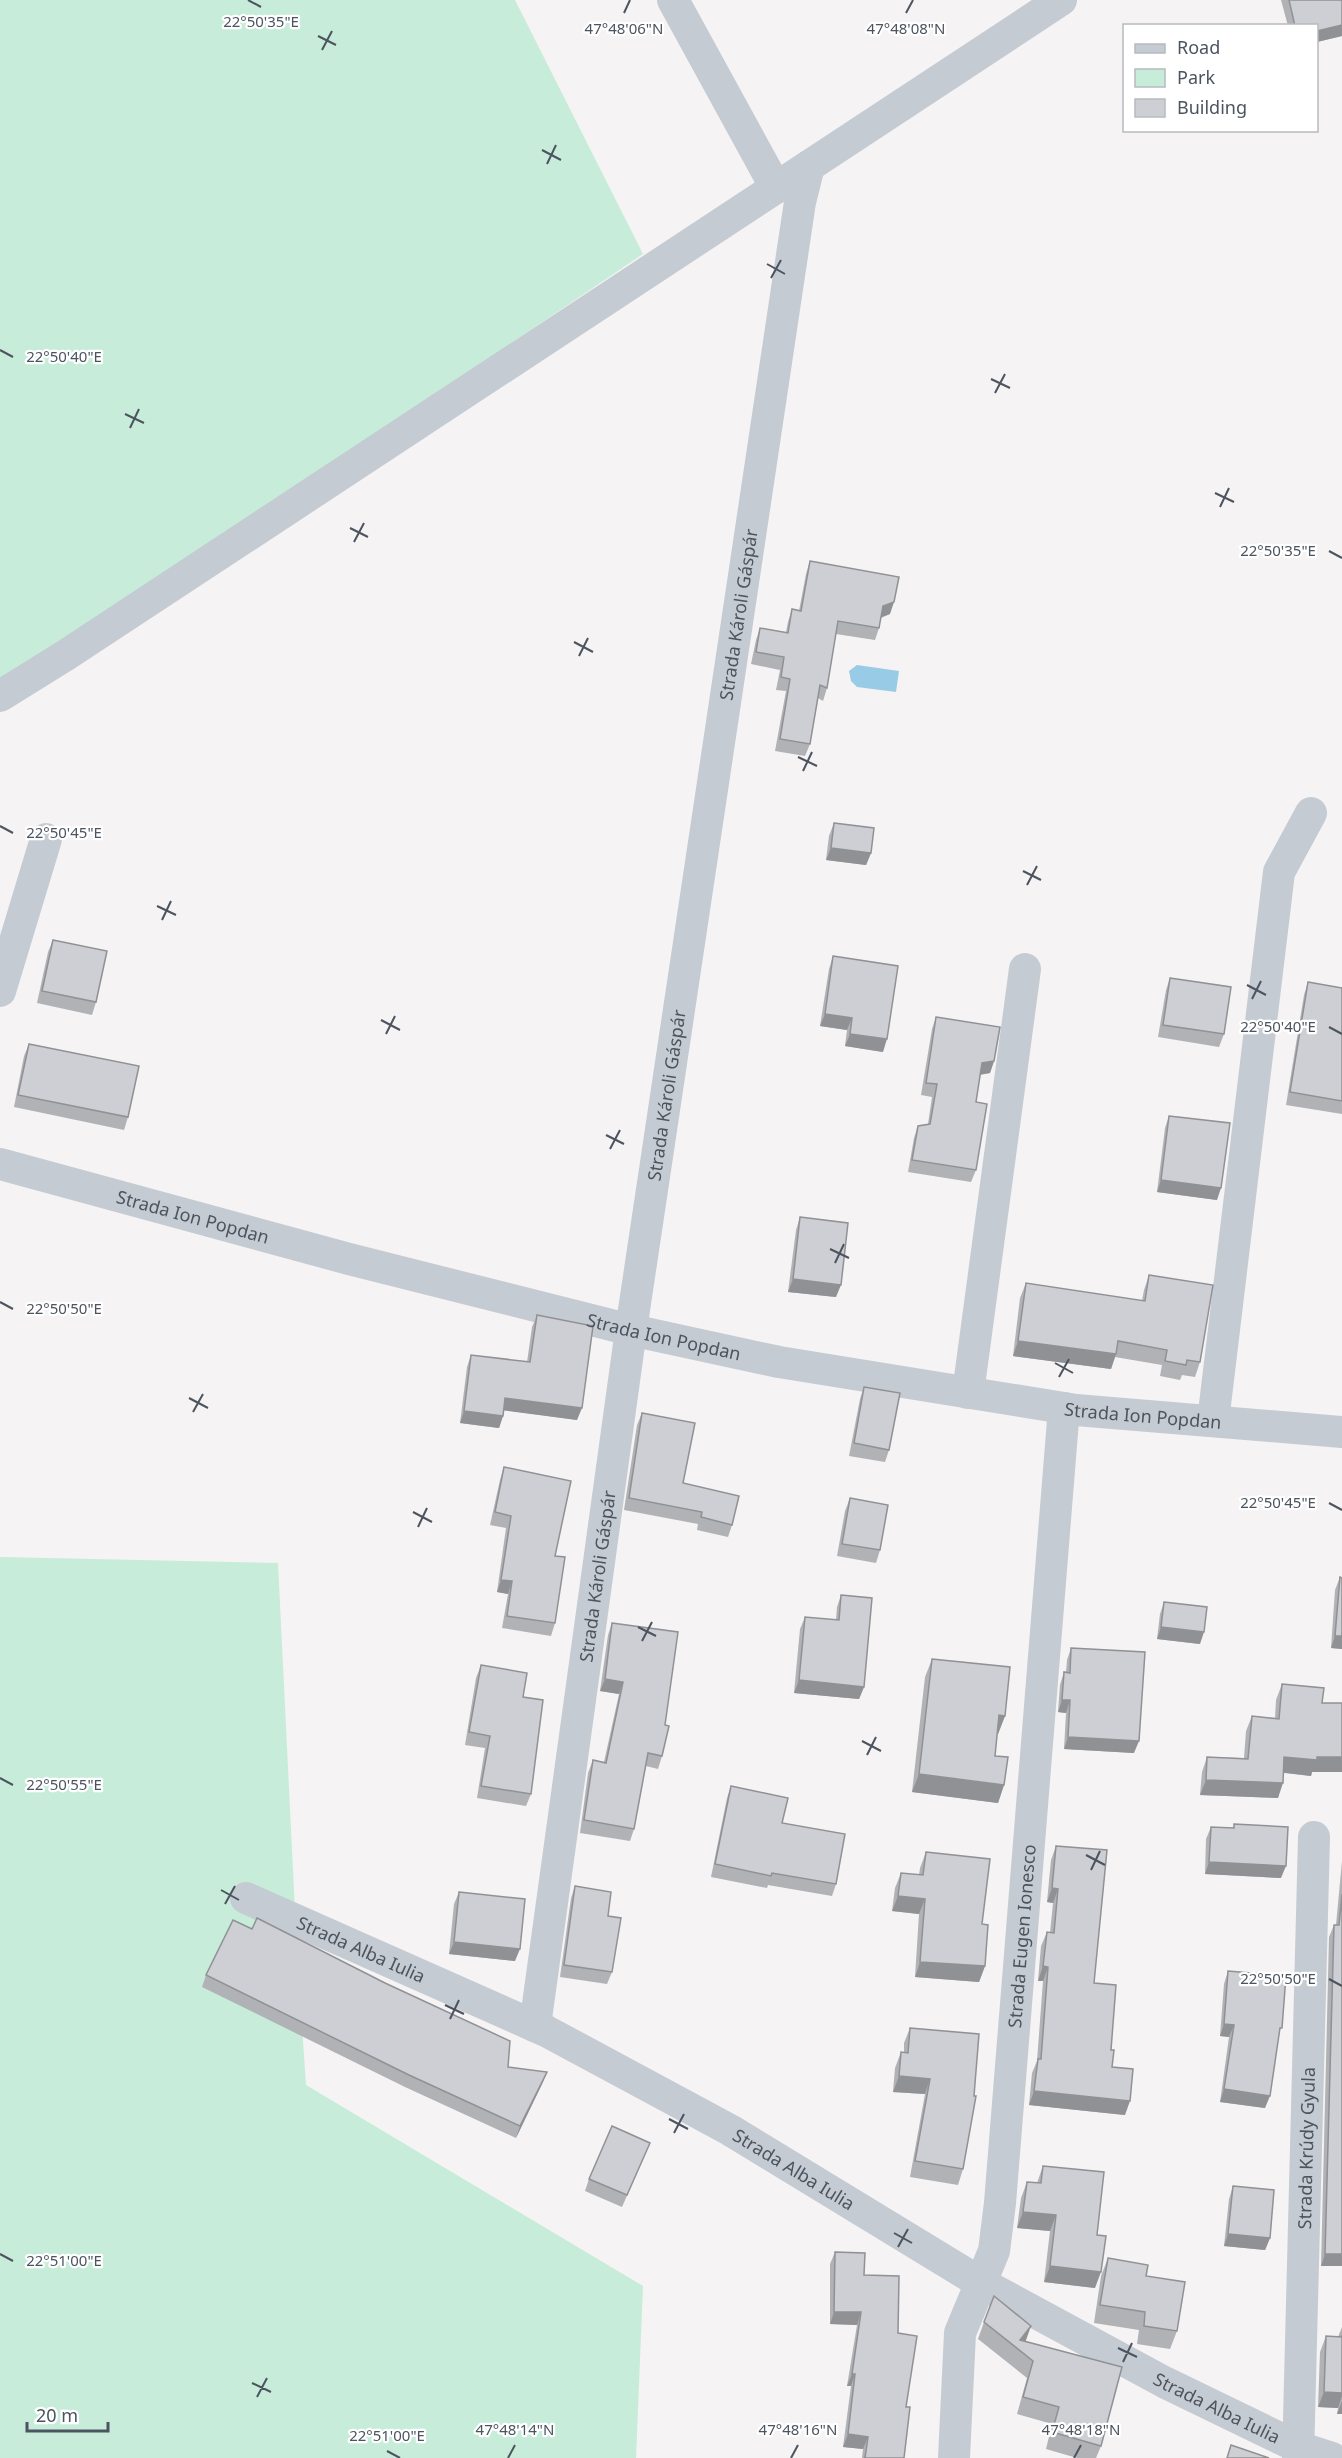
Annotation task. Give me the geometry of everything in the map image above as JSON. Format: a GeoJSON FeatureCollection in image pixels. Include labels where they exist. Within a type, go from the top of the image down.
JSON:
{"type":"FeatureCollection","features":[{"type":"Feature","properties":{"kind":"street"},"geometry":{"type":"LineString","coordinates":[[673,0],[776,188]]}},
{"type":"Feature","properties":{"kind":"street"},"geometry":{"type":"LineString","coordinates":[[0,696],[1061,0]]}},
{"type":"Feature","properties":{"kind":"street","name":"Strada Károli Gáspár"},"geometry":{"type":"LineString","coordinates":[[535,2025],[631,1330],[798,214],[809,166]]}},
{"type":"Feature","properties":{"kind":"street"},"geometry":{"type":"LineString","coordinates":[[1213,1421],[1279,872],[1311,813]]}},
{"type":"Feature","properties":{"kind":"street"},"geometry":{"type":"LineString","coordinates":[[0,991],[46,839]]}},
{"type":"Feature","properties":{"kind":"street"},"geometry":{"type":"LineString","coordinates":[[968,1393],[1025,969]]}},
{"type":"Feature","properties":{"kind":"street","name":"Strada Ion Popdan"},"geometry":{"type":"LineString","coordinates":[[0,1164],[349,1258],[631,1330],[779,1362],[1064,1408],[1342,1432]]}},
{"type":"Feature","properties":{"kind":"street","name":"Strada Eugen Ionesco"},"geometry":{"type":"LineString","coordinates":[[954,2458],[960,2333],[994,2251],[1000,2203],[1064,1408]]}},
{"type":"Feature","properties":{"kind":"street","name":"Strada Krúdy Gyula"},"geometry":{"type":"LineString","coordinates":[[1298,2452],[1314,1837]]}},
{"type":"Feature","properties":{"kind":"street","name":"Strada Alba Iulia"},"geometry":{"type":"LineString","coordinates":[[246,1898],[535,2025],[730,2130],[981,2283],[1298,2452],[1332,2458]]}},
{"type":"Feature","properties":{"kind":"green space"},"geometry":{"type":"Polygon","coordinates":[[[0,0],[515,0],[643,254],[0,689],[0,0]]]}},
{"type":"Feature","properties":{"kind":"green space"},"geometry":{"type":"Polygon","coordinates":[[[0,1557],[278,1563],[297,1952],[306,2085],[643,2286],[636,2458],[0,2458],[0,1557]]]}},
{"type":"Feature","properties":{"kind":"water"},"geometry":{"type":"Polygon","coordinates":[[[857,665],[899,671],[896,692],[857,687],[851,681],[849,671],[857,665]]]}},
{"type":"Feature","properties":{"kind":"building"},"geometry":{"type":"Polygon","coordinates":[[[1289,0],[1342,0],[1342,25],[1318,31],[1318,24],[1295,24],[1289,0]]]}},
{"type":"Feature","properties":{"kind":"building"},"geometry":{"type":"Polygon","coordinates":[[[810,561],[899,577],[894,602],[883,606],[879,628],[838,621],[827,688],[820,685],[810,744],[780,739],[790,679],[781,677],[784,657],[756,652],[760,628],[788,633],[792,609],[801,611],[810,561]]]}},
{"type":"Feature","properties":{"kind":"building"},"geometry":{"type":"Polygon","coordinates":[[[834,823],[874,828],[871,853],[831,848],[834,823]]]}},
{"type":"Feature","properties":{"kind":"building"},"geometry":{"type":"Polygon","coordinates":[[[53,940],[107,951],[96,1002],[42,991],[53,940]]]}},
{"type":"Feature","properties":{"kind":"building"},"geometry":{"type":"Polygon","coordinates":[[[833,956],[898,966],[887,1039],[850,1034],[852,1018],[825,1014],[833,956]]]}},
{"type":"Feature","properties":{"kind":"building"},"geometry":{"type":"Polygon","coordinates":[[[1170,978],[1231,987],[1224,1034],[1163,1025],[1170,978]]]}},
{"type":"Feature","properties":{"kind":"building"},"geometry":{"type":"Polygon","coordinates":[[[1308,982],[1342,988],[1342,1101],[1290,1092],[1308,982]]]}},
{"type":"Feature","properties":{"kind":"building"},"geometry":{"type":"Polygon","coordinates":[[[936,1017],[1000,1027],[994,1061],[982,1063],[976,1102],[987,1104],[976,1170],[912,1160],[918,1126],[930,1124],[937,1084],[926,1083],[936,1017]]]}},
{"type":"Feature","properties":{"kind":"building"},"geometry":{"type":"Polygon","coordinates":[[[29,1044],[139,1066],[128,1117],[18,1095],[29,1044]]]}},
{"type":"Feature","properties":{"kind":"building"},"geometry":{"type":"Polygon","coordinates":[[[1169,1116],[1230,1123],[1221,1188],[1161,1180],[1169,1116]]]}},
{"type":"Feature","properties":{"kind":"building"},"geometry":{"type":"Polygon","coordinates":[[[800,1217],[848,1223],[841,1285],[793,1279],[800,1217]]]}},
{"type":"Feature","properties":{"kind":"building"},"geometry":{"type":"Polygon","coordinates":[[[1149,1275],[1213,1285],[1200,1362],[1187,1360],[1186,1365],[1165,1361],[1167,1350],[1118,1341],[1116,1354],[1018,1341],[1026,1283],[1145,1301],[1149,1275]]]}},
{"type":"Feature","properties":{"kind":"building"},"geometry":{"type":"Polygon","coordinates":[[[537,1315],[593,1326],[582,1408],[505,1398],[503,1416],[464,1411],[471,1355],[530,1362],[537,1315]]]}},
{"type":"Feature","properties":{"kind":"building"},"geometry":{"type":"Polygon","coordinates":[[[864,1387],[900,1393],[889,1450],[854,1443],[864,1387]]]}},
{"type":"Feature","properties":{"kind":"building"},"geometry":{"type":"Polygon","coordinates":[[[642,1413],[695,1423],[683,1483],[739,1496],[732,1525],[701,1517],[702,1512],[629,1498],[642,1413]]]}},
{"type":"Feature","properties":{"kind":"building"},"geometry":{"type":"Polygon","coordinates":[[[504,1467],[571,1481],[555,1556],[565,1557],[555,1623],[507,1616],[512,1581],[501,1580],[511,1516],[495,1512],[504,1467]]]}},
{"type":"Feature","properties":{"kind":"building"},"geometry":{"type":"Polygon","coordinates":[[[850,1498],[888,1505],[880,1550],[842,1544],[850,1498]]]}},
{"type":"Feature","properties":{"kind":"building"},"geometry":{"type":"Polygon","coordinates":[[[1340,1577],[1342,1578],[1342,1636],[1335,1636],[1340,1577]]]}},
{"type":"Feature","properties":{"kind":"building"},"geometry":{"type":"Polygon","coordinates":[[[841,1595],[872,1598],[864,1687],[799,1680],[805,1617],[839,1620],[841,1595]]]}},
{"type":"Feature","properties":{"kind":"building"},"geometry":{"type":"Polygon","coordinates":[[[1164,1602],[1207,1607],[1204,1632],[1161,1627],[1164,1602]]]}},
{"type":"Feature","properties":{"kind":"building"},"geometry":{"type":"Polygon","coordinates":[[[612,1623],[678,1632],[665,1725],[669,1726],[662,1756],[648,1753],[634,1829],[584,1820],[593,1760],[606,1763],[623,1682],[605,1679],[612,1623]]]}},
{"type":"Feature","properties":{"kind":"building"},"geometry":{"type":"Polygon","coordinates":[[[1071,1648],[1145,1652],[1139,1741],[1068,1737],[1070,1700],[1062,1700],[1064,1672],[1070,1673],[1071,1648]]]}},
{"type":"Feature","properties":{"kind":"building"},"geometry":{"type":"Polygon","coordinates":[[[932,1659],[1010,1667],[1005,1716],[999,1715],[995,1756],[1008,1757],[1004,1785],[919,1774],[932,1659]]]}},
{"type":"Feature","properties":{"kind":"building"},"geometry":{"type":"Polygon","coordinates":[[[481,1665],[527,1673],[523,1697],[543,1700],[531,1794],[481,1786],[490,1736],[469,1732],[481,1665]]]}},
{"type":"Feature","properties":{"kind":"building"},"geometry":{"type":"Polygon","coordinates":[[[1282,1684],[1324,1688],[1322,1703],[1342,1703],[1342,1757],[1317,1757],[1317,1760],[1284,1757],[1283,1783],[1206,1780],[1207,1757],[1248,1759],[1252,1716],[1279,1719],[1282,1684]]]}},
{"type":"Feature","properties":{"kind":"building"},"geometry":{"type":"Polygon","coordinates":[[[731,1786],[788,1798],[782,1823],[845,1834],[836,1884],[772,1873],[771,1876],[715,1864],[731,1786]]]}},
{"type":"Feature","properties":{"kind":"building"},"geometry":{"type":"Polygon","coordinates":[[[1234,1824],[1288,1827],[1286,1866],[1209,1862],[1211,1827],[1234,1828],[1234,1824]]]}},
{"type":"Feature","properties":{"kind":"building"},"geometry":{"type":"Polygon","coordinates":[[[1056,1846],[1107,1850],[1094,1983],[1116,1985],[1111,2050],[1114,2050],[1112,2067],[1133,2069],[1130,2101],[1034,2091],[1038,2059],[1041,2059],[1048,1967],[1043,1966],[1047,1932],[1054,1933],[1058,1889],[1052,1888],[1056,1846]]]}},
{"type":"Feature","properties":{"kind":"building"},"geometry":{"type":"Polygon","coordinates":[[[926,1852],[990,1859],[982,1924],[988,1925],[985,1966],[920,1962],[925,1899],[898,1896],[901,1873],[923,1875],[926,1852]]]}},
{"type":"Feature","properties":{"kind":"building"},"geometry":{"type":"Polygon","coordinates":[[[575,1886],[611,1892],[608,1916],[621,1918],[612,1972],[564,1965],[575,1886]]]}},
{"type":"Feature","properties":{"kind":"building"},"geometry":{"type":"Polygon","coordinates":[[[459,1892],[525,1899],[520,1949],[454,1942],[459,1892]]]}},
{"type":"Feature","properties":{"kind":"building"},"geometry":{"type":"Polygon","coordinates":[[[1342,1894],[1342,2254],[1325,2254],[1334,1925],[1339,1925],[1342,1894]]]}},
{"type":"Feature","properties":{"kind":"building"},"geometry":{"type":"Polygon","coordinates":[[[257,1918],[385,1983],[510,2041],[508,2067],[547,2072],[520,2126],[409,2075],[206,1975],[233,1920],[252,1929],[257,1918]]]}},
{"type":"Feature","properties":{"kind":"building"},"geometry":{"type":"Polygon","coordinates":[[[1228,1971],[1286,1976],[1282,2028],[1280,2028],[1270,2096],[1224,2089],[1234,2025],[1224,2024],[1228,1971]]]}},
{"type":"Feature","properties":{"kind":"building"},"geometry":{"type":"Polygon","coordinates":[[[910,2028],[979,2034],[974,2096],[976,2096],[963,2169],[915,2161],[930,2079],[899,2076],[901,2052],[908,2053],[910,2028]]]}},
{"type":"Feature","properties":{"kind":"building"},"geometry":{"type":"Polygon","coordinates":[[[612,2126],[650,2143],[627,2195],[589,2179],[612,2126]]]}},
{"type":"Feature","properties":{"kind":"building"},"geometry":{"type":"Polygon","coordinates":[[[1043,2166],[1104,2172],[1097,2235],[1106,2236],[1101,2272],[1050,2266],[1056,2215],[1023,2212],[1027,2182],[1041,2183],[1043,2166]]]}},
{"type":"Feature","properties":{"kind":"building"},"geometry":{"type":"Polygon","coordinates":[[[1233,2186],[1274,2190],[1270,2238],[1228,2234],[1233,2186]]]}},
{"type":"Feature","properties":{"kind":"building"},"geometry":{"type":"Polygon","coordinates":[[[835,2252],[865,2253],[864,2275],[899,2276],[898,2333],[917,2336],[906,2407],[910,2407],[904,2458],[865,2458],[868,2437],[848,2434],[855,2374],[852,2374],[861,2312],[834,2312],[835,2252]]]}},
{"type":"Feature","properties":{"kind":"building"},"geometry":{"type":"Polygon","coordinates":[[[1108,2258],[1148,2265],[1146,2276],[1185,2282],[1177,2331],[1144,2326],[1145,2312],[1100,2305],[1108,2258]]]}},
{"type":"Feature","properties":{"kind":"building"},"geometry":{"type":"Polygon","coordinates":[[[994,2296],[1031,2326],[1020,2340],[1122,2367],[1101,2446],[1052,2432],[1059,2407],[1023,2397],[1033,2361],[984,2322],[994,2296]]]}},
{"type":"Feature","properties":{"kind":"building"},"geometry":{"type":"Polygon","coordinates":[[[1326,2336],[1342,2337],[1342,2393],[1324,2392],[1326,2336]]]}},
{"type":"Feature","properties":{"kind":"building"},"geometry":{"type":"Polygon","coordinates":[[[1231,2445],[1269,2458],[1227,2458],[1231,2445]]]}}]}
